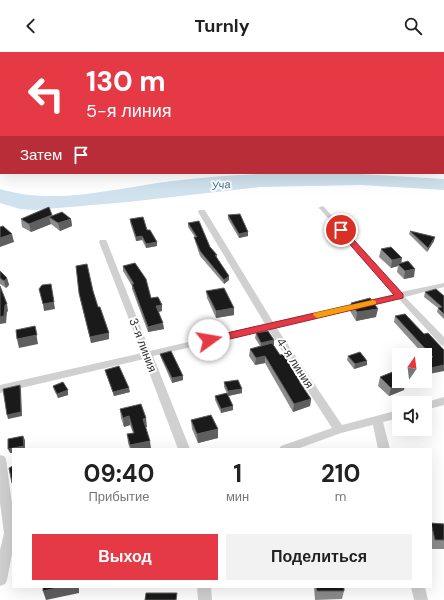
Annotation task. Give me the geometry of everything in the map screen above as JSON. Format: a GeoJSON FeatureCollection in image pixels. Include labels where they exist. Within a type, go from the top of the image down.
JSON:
{"type":"FeatureCollection","features":[{"type":"Feature","properties":{"kind":"street"},"geometry":{"type":"LineString","coordinates":[[322,208],[444,343]]}},
{"type":"Feature","properties":{"kind":"street","name":"4-я линия"},"geometry":{"type":"LineString","coordinates":[[202,212],[271,326],[339,430]]}},
{"type":"Feature","properties":{"kind":"street","name":"3-я линия"},"geometry":{"type":"LineString","coordinates":[[102,242],[184,448]]}},
{"type":"Feature","properties":{"kind":"street"},"geometry":{"type":"LineString","coordinates":[[0,389],[444,285]]}},
{"type":"Feature","properties":{"kind":"street"},"geometry":{"type":"LineString","coordinates":[[432,404],[444,401]]}},
{"type":"Feature","properties":{"kind":"street"},"geometry":{"type":"LineString","coordinates":[[288,448],[339,430],[392,416]]}},
{"type":"Feature","properties":{"kind":"street"},"geometry":{"type":"LineString","coordinates":[[377,420],[384,448]]}},
{"type":"Feature","properties":{"kind":"street"},"geometry":{"type":"LineString","coordinates":[[0,459],[8,533],[0,580]]}},
{"type":"Feature","properties":{"kind":"street"},"geometry":{"type":"LineString","coordinates":[[204,588],[205,600]]}},
{"type":"Feature","properties":{"kind":"street"},"geometry":{"type":"LineString","coordinates":[[418,588],[421,600]]}},
{"type":"Feature","properties":{"kind":"water","name":"Уча"},"geometry":{"type":"Polygon","coordinates":[[[273,174],[361,174],[444,179],[444,190],[361,185],[260,187],[128,202],[35,210],[20,209],[0,203],[0,189],[21,194],[64,196],[187,179],[273,174]]]}},
{"type":"Feature","properties":{"kind":"building"},"geometry":{"type":"Polygon","coordinates":[[[49,207],[52,215],[29,224],[21,219],[49,207]]]}},
{"type":"Feature","properties":{"kind":"building"},"geometry":{"type":"Polygon","coordinates":[[[62,212],[71,219],[58,223],[49,217],[62,212]]]}},
{"type":"Feature","properties":{"kind":"building"},"geometry":{"type":"Polygon","coordinates":[[[240,214],[248,232],[239,234],[228,215],[240,214]]]}},
{"type":"Feature","properties":{"kind":"building"},"geometry":{"type":"Polygon","coordinates":[[[143,217],[147,230],[150,230],[157,242],[146,244],[142,236],[136,237],[130,219],[143,217]]]}},
{"type":"Feature","properties":{"kind":"building"},"geometry":{"type":"Polygon","coordinates":[[[199,221],[210,247],[217,255],[215,255],[229,276],[224,280],[200,251],[194,237],[197,237],[188,223],[199,221]]]}},
{"type":"Feature","properties":{"kind":"building"},"geometry":{"type":"Polygon","coordinates":[[[3,226],[12,234],[0,238],[0,227],[3,226]]]}},
{"type":"Feature","properties":{"kind":"building"},"geometry":{"type":"Polygon","coordinates":[[[410,231],[435,237],[428,248],[410,231]]]}},
{"type":"Feature","properties":{"kind":"building"},"geometry":{"type":"Polygon","coordinates":[[[391,247],[402,258],[392,260],[381,249],[391,247]]]}},
{"type":"Feature","properties":{"kind":"building"},"geometry":{"type":"Polygon","coordinates":[[[408,261],[415,269],[405,271],[398,264],[408,261]]]}},
{"type":"Feature","properties":{"kind":"building"},"geometry":{"type":"Polygon","coordinates":[[[135,263],[146,279],[151,298],[158,297],[162,305],[156,306],[163,323],[148,327],[132,284],[134,284],[123,266],[135,263]]]}},
{"type":"Feature","properties":{"kind":"building"},"geometry":{"type":"Polygon","coordinates":[[[87,264],[98,307],[100,307],[109,333],[90,337],[79,293],[76,266],[87,264]]]}},
{"type":"Feature","properties":{"kind":"building"},"geometry":{"type":"Polygon","coordinates":[[[0,271],[7,278],[4,281],[0,278],[0,271]]]}},
{"type":"Feature","properties":{"kind":"building"},"geometry":{"type":"Polygon","coordinates":[[[51,284],[54,302],[43,304],[39,289],[42,285],[51,284]]]}},
{"type":"Feature","properties":{"kind":"building"},"geometry":{"type":"Polygon","coordinates":[[[0,286],[7,304],[5,305],[4,316],[0,317],[0,286]]]}},
{"type":"Feature","properties":{"kind":"building"},"geometry":{"type":"Polygon","coordinates":[[[224,288],[234,308],[216,311],[206,291],[224,288]]]}},
{"type":"Feature","properties":{"kind":"building"},"geometry":{"type":"Polygon","coordinates":[[[436,289],[444,296],[444,314],[438,308],[442,307],[425,292],[436,289]]]}},
{"type":"Feature","properties":{"kind":"building"},"geometry":{"type":"Polygon","coordinates":[[[370,298],[378,309],[357,312],[351,303],[370,298]]]}},
{"type":"Feature","properties":{"kind":"building"},"geometry":{"type":"Polygon","coordinates":[[[405,314],[424,334],[428,333],[444,350],[444,365],[432,368],[432,348],[425,348],[395,316],[405,314]]]}},
{"type":"Feature","properties":{"kind":"building"},"geometry":{"type":"Polygon","coordinates":[[[35,326],[37,335],[17,339],[16,330],[35,326]]]}},
{"type":"Feature","properties":{"kind":"building"},"geometry":{"type":"Polygon","coordinates":[[[268,331],[274,340],[261,343],[256,333],[268,331]]]}},
{"type":"Feature","properties":{"kind":"building"},"geometry":{"type":"Polygon","coordinates":[[[272,343],[280,355],[284,354],[311,399],[294,404],[265,356],[256,358],[250,349],[272,343]]]}},
{"type":"Feature","properties":{"kind":"building"},"geometry":{"type":"Polygon","coordinates":[[[171,351],[183,376],[172,378],[160,354],[171,351]]]}},
{"type":"Feature","properties":{"kind":"building"},"geometry":{"type":"Polygon","coordinates":[[[360,352],[367,361],[355,364],[348,356],[360,352]]]}},
{"type":"Feature","properties":{"kind":"building"},"geometry":{"type":"Polygon","coordinates":[[[119,366],[129,388],[113,392],[105,370],[119,366]]]}},
{"type":"Feature","properties":{"kind":"building"},"geometry":{"type":"Polygon","coordinates":[[[392,372],[392,388],[391,388],[380,377],[392,372]]]}},
{"type":"Feature","properties":{"kind":"building"},"geometry":{"type":"Polygon","coordinates":[[[238,380],[242,389],[228,391],[224,382],[238,380]]]}},
{"type":"Feature","properties":{"kind":"building"},"geometry":{"type":"Polygon","coordinates":[[[63,382],[68,390],[57,394],[53,386],[63,382]]]}},
{"type":"Feature","properties":{"kind":"building"},"geometry":{"type":"Polygon","coordinates":[[[20,385],[21,412],[7,415],[3,389],[20,385]]]}},
{"type":"Feature","properties":{"kind":"building"},"geometry":{"type":"Polygon","coordinates":[[[227,393],[233,406],[221,409],[215,396],[227,393]]]}},
{"type":"Feature","properties":{"kind":"building"},"geometry":{"type":"Polygon","coordinates":[[[141,404],[146,418],[143,419],[150,441],[130,445],[127,434],[134,433],[129,416],[123,418],[120,409],[141,404]]]}},
{"type":"Feature","properties":{"kind":"building"},"geometry":{"type":"Polygon","coordinates":[[[211,415],[218,429],[197,434],[191,420],[211,415]]]}},
{"type":"Feature","properties":{"kind":"building"},"geometry":{"type":"Polygon","coordinates":[[[23,436],[24,446],[8,449],[8,439],[23,436]]]}},
{"type":"Feature","properties":{"kind":"building"},"geometry":{"type":"Polygon","coordinates":[[[12,466],[12,483],[9,468],[12,466]]]}},
{"type":"Feature","properties":{"kind":"building"},"geometry":{"type":"Polygon","coordinates":[[[432,523],[444,524],[444,540],[435,540],[432,523]]]}},
{"type":"Feature","properties":{"kind":"building"},"geometry":{"type":"Polygon","coordinates":[[[43,588],[57,588],[43,591],[43,588]]]}},
{"type":"Feature","properties":{"kind":"building"},"geometry":{"type":"Polygon","coordinates":[[[316,588],[344,588],[344,591],[317,591],[316,588]]]}},
{"type":"Feature","properties":{"kind":"building"},"geometry":{"type":"Polygon","coordinates":[[[146,593],[177,593],[176,600],[145,600],[146,593]]]}},
{"type":"Feature","properties":{"kind":"slow traffic"},"geometry":{"type":"LineString","coordinates":[[317,315],[373,303]]}},
{"type":"Feature","properties":{"kind":"route"},"geometry":{"type":"LineString","coordinates":[[209,340],[400,296],[341,230]]}}]}
